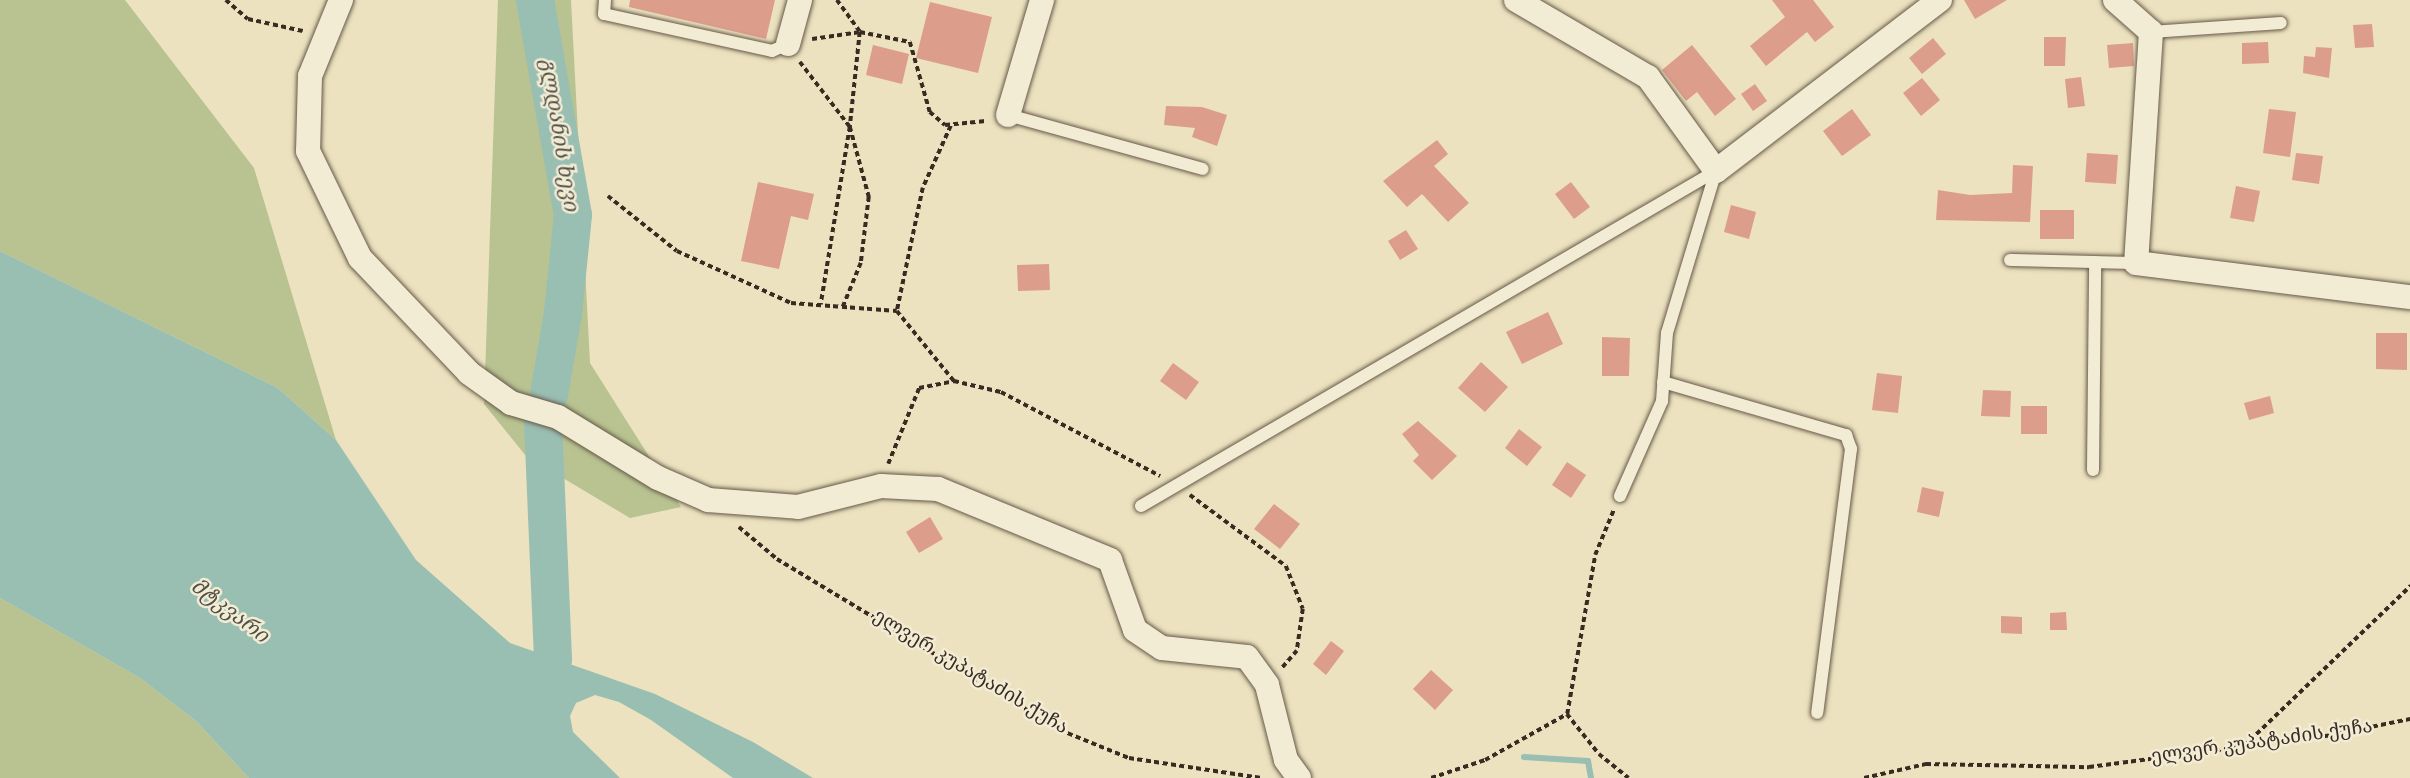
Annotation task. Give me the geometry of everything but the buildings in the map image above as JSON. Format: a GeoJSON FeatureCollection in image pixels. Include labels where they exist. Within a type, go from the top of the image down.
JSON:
{"type":"FeatureCollection","features":[{"type":"Feature","properties":{"kind":"street"},"geometry":{"type":"LineString","coordinates":[[341,0],[310,76],[308,151],[360,258],[469,373],[511,403],[558,417],[658,478],[708,500],[797,507],[881,486],[938,489],[1110,560],[1135,630],[1163,648],[1247,657],[1266,685],[1286,760],[1299,778]]}},
{"type":"Feature","properties":{"kind":"street"},"geometry":{"type":"LineString","coordinates":[[788,44],[800,0]]}},
{"type":"Feature","properties":{"kind":"street"},"geometry":{"type":"LineString","coordinates":[[1008,115],[1042,0]]}},
{"type":"Feature","properties":{"kind":"street"},"geometry":{"type":"LineString","coordinates":[[1516,0],[1648,77],[1716,171],[1940,0]]}},
{"type":"Feature","properties":{"kind":"street"},"geometry":{"type":"LineString","coordinates":[[2115,0],[2151,32],[2136,263],[2410,297]]}},
{"type":"Feature","properties":{"kind":"lane"},"geometry":{"type":"LineString","coordinates":[[605,0],[604,14],[772,51],[788,44]]}},
{"type":"Feature","properties":{"kind":"lane"},"geometry":{"type":"LineString","coordinates":[[2151,32],[2280,23]]}},
{"type":"Feature","properties":{"kind":"lane"},"geometry":{"type":"LineString","coordinates":[[1008,115],[1203,169]]}},
{"type":"Feature","properties":{"kind":"lane"},"geometry":{"type":"LineString","coordinates":[[1620,496],[1662,401],[1667,333],[1716,171]]}},
{"type":"Feature","properties":{"kind":"lane"},"geometry":{"type":"LineString","coordinates":[[1141,506],[1716,171]]}},
{"type":"Feature","properties":{"kind":"lane"},"geometry":{"type":"LineString","coordinates":[[2010,260],[2136,263]]}},
{"type":"Feature","properties":{"kind":"lane"},"geometry":{"type":"LineString","coordinates":[[2093,470],[2095,262]]}},
{"type":"Feature","properties":{"kind":"lane"},"geometry":{"type":"LineString","coordinates":[[1663,382],[1846,435],[1851,449],[1817,713]]}},
{"type":"Feature","properties":{"kind":"path"},"geometry":{"type":"LineString","coordinates":[[226,0],[248,19],[326,37]]}},
{"type":"Feature","properties":{"kind":"path"},"geometry":{"type":"LineString","coordinates":[[821,305],[850,127],[860,32],[837,0]]}},
{"type":"Feature","properties":{"kind":"path"},"geometry":{"type":"LineString","coordinates":[[843,307],[861,263],[869,197],[850,127],[788,44],[860,32],[910,42],[930,112],[951,126],[1008,115]]}},
{"type":"Feature","properties":{"kind":"path"},"geometry":{"type":"LineString","coordinates":[[897,312],[923,188],[951,126]]}},
{"type":"Feature","properties":{"kind":"path"},"geometry":{"type":"LineString","coordinates":[[608,196],[677,251],[791,303],[897,312],[954,381]]}},
{"type":"Feature","properties":{"kind":"path"},"geometry":{"type":"LineString","coordinates":[[881,486],[919,388],[954,381],[1001,393],[1177,485],[1286,566],[1303,609],[1297,651],[1266,685]]}},
{"type":"Feature","properties":{"kind":"path"},"geometry":{"type":"LineString","coordinates":[[1620,496],[1595,555],[1567,714],[1598,754],[1629,778]]}},
{"type":"Feature","properties":{"kind":"path","name":"ელვერ კუპატაძის ქუჩა"},"geometry":{"type":"LineString","coordinates":[[738,526],[778,559],[1060,730],[1129,758],[1261,778]]}},
{"type":"Feature","properties":{"kind":"path"},"geometry":{"type":"LineString","coordinates":[[2242,747],[2410,586]]}},
{"type":"Feature","properties":{"kind":"path"},"geometry":{"type":"LineString","coordinates":[[1431,778],[1485,760],[1567,714]]}},
{"type":"Feature","properties":{"kind":"path","name":"ელვერ კუპატაძის ქუჩა"},"geometry":{"type":"LineString","coordinates":[[1864,778],[1926,764],[2089,768],[2242,747],[2410,719]]}},
{"type":"Feature","properties":{"kind":"green space"},"geometry":{"type":"Polygon","coordinates":[[[0,0],[125,0],[254,168],[336,440],[278,388],[0,251],[0,0]]]}},
{"type":"Feature","properties":{"kind":"green space"},"geometry":{"type":"Polygon","coordinates":[[[498,0],[571,0],[590,363],[681,507],[630,518],[526,456],[484,404],[498,0]]]}},
{"type":"Feature","properties":{"kind":"green space"},"geometry":{"type":"Polygon","coordinates":[[[0,598],[140,678],[196,721],[249,778],[0,778],[0,598]]]}},
{"type":"Feature","properties":{"kind":"water","name":"მტკვარი"},"geometry":{"type":"Polygon","coordinates":[[[0,251],[278,388],[336,440],[416,560],[510,643],[655,694],[753,742],[813,778],[733,778],[651,720],[619,702],[595,695],[576,703],[570,716],[573,732],[620,778],[249,778],[196,721],[140,678],[0,598],[0,251]]]}},
{"type":"Feature","properties":{"kind":"waterway","name":"გლდანის ხევი"},"geometry":{"type":"LineString","coordinates":[[535,0],[573,215],[563,313],[549,395]]}},
{"type":"Feature","properties":{"kind":"waterway","name":"გლდანის ხევი"},"geometry":{"type":"LineString","coordinates":[[527,778],[553,659],[543,423]]}},
{"type":"Feature","properties":{"kind":"waterway"},"geometry":{"type":"LineString","coordinates":[[1524,757],[1588,761],[1591,778]]}}]}
